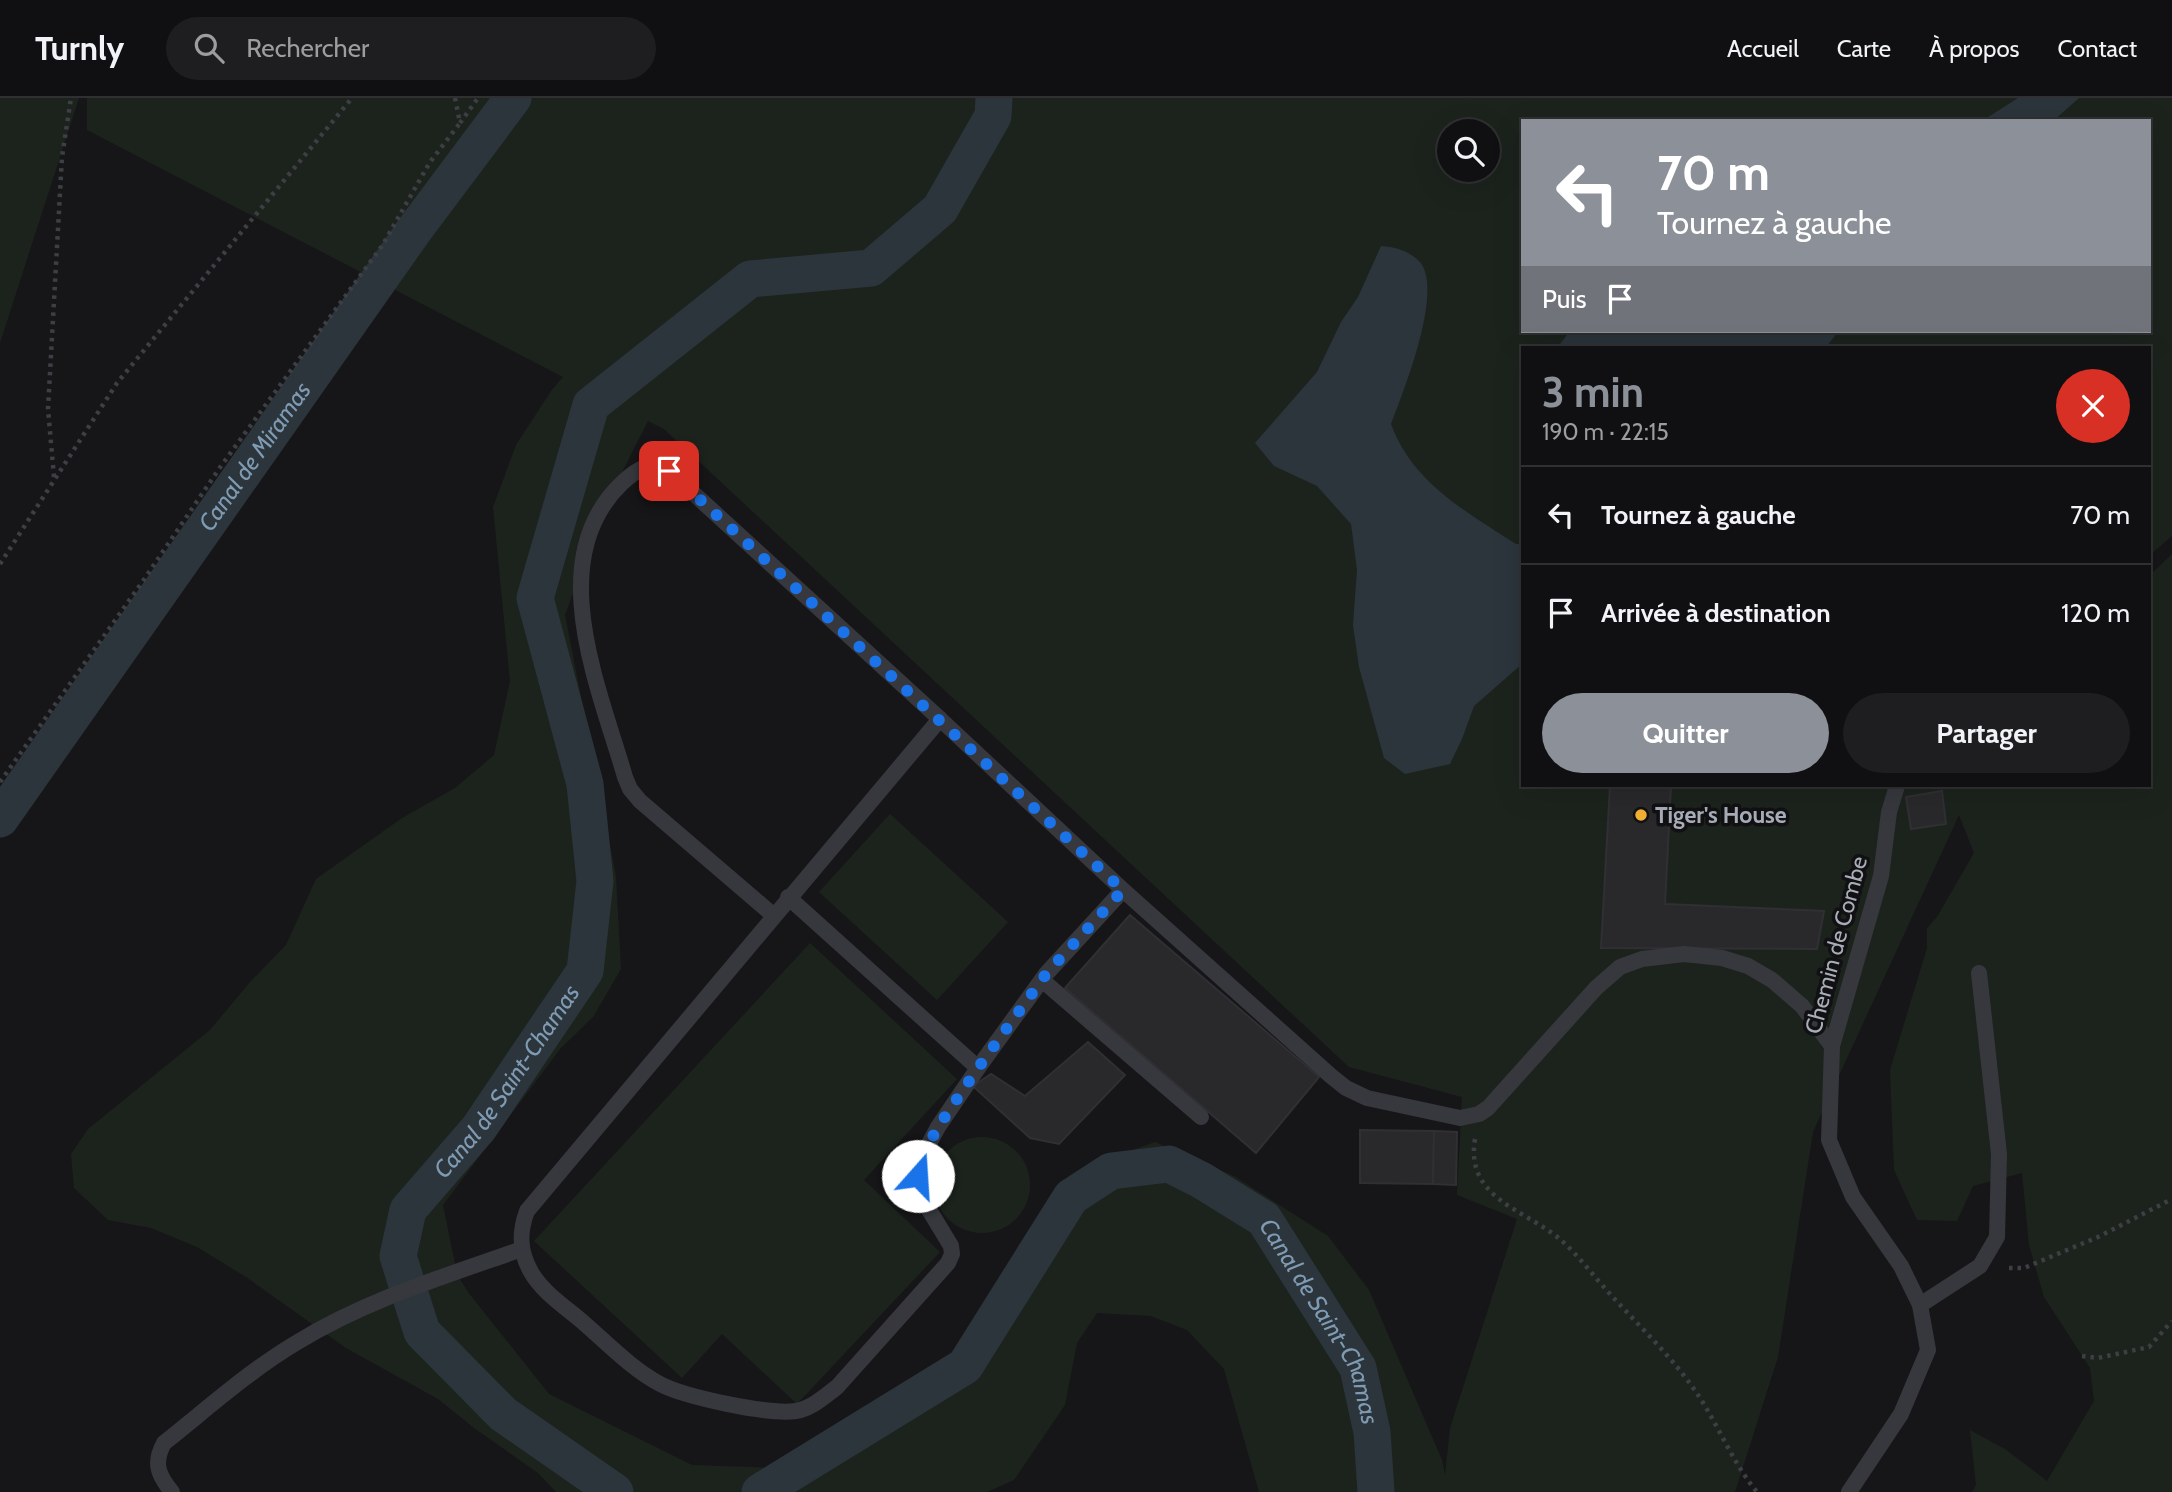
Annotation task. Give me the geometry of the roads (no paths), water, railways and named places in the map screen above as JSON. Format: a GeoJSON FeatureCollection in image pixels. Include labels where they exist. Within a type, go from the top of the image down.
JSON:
{"type":"FeatureCollection","features":[{"type":"Feature","properties":{"kind":"lane"},"geometry":{"type":"LineString","coordinates":[[774,915],[640,801],[630,789],[587,648],[581,598],[583,554],[592,525],[606,498],[629,476],[645,466],[658,465],[669,471],[1123,890],[1346,1088],[1367,1098],[1461,1118],[1479,1114],[1488,1108],[1596,988],[1620,967],[1642,958],[1684,954],[1723,958],[1748,966],[1772,980],[1802,1006],[1832,1046]]}},
{"type":"Feature","properties":{"kind":"lane"},"geometry":{"type":"LineString","coordinates":[[940,719],[527,1211],[521,1229],[522,1249],[531,1272],[543,1288],[634,1366],[660,1384],[692,1396],[777,1411],[799,1411],[818,1402],[837,1387],[948,1263],[952,1254],[951,1246],[922,1198],[918,1176],[924,1153],[938,1127],[978,1068],[1042,981],[1071,945],[1123,890]]}},
{"type":"Feature","properties":{"kind":"lane","name":"Chemin de Combe"},"geometry":{"type":"LineString","coordinates":[[1849,1492],[1902,1414],[1928,1350],[1920,1305],[1901,1266],[1853,1197],[1829,1140],[1832,1046],[1881,876],[1889,812],[1897,787]]}},
{"type":"Feature","properties":{"kind":"lane"},"geometry":{"type":"LineString","coordinates":[[788,897],[978,1068]]}},
{"type":"Feature","properties":{"kind":"lane"},"geometry":{"type":"LineString","coordinates":[[1920,1305],[1980,1266],[1997,1237],[1999,1154],[1979,973]]}},
{"type":"Feature","properties":{"kind":"lane"},"geometry":{"type":"LineString","coordinates":[[1042,981],[1200,1117]]}},
{"type":"Feature","properties":{"kind":"lane"},"geometry":{"type":"LineString","coordinates":[[172,1492],[164,1483],[158,1469],[158,1454],[164,1443],[295,1343],[351,1313],[396,1294],[522,1249]]}},
{"type":"Feature","properties":{"kind":"waterway","name":"Canal de Miramas"},"geometry":{"type":"LineString","coordinates":[[0,819],[412,233],[513,98]]}},
{"type":"Feature","properties":{"kind":"waterway","name":"Canal de Saint-Chamas"},"geometry":{"type":"LineString","coordinates":[[615,1492],[503,1414],[422,1332],[398,1256],[408,1210],[479,1128],[585,971],[595,881],[585,784],[535,598],[591,405],[750,279],[871,268],[940,209],[993,116],[994,98]]}},
{"type":"Feature","properties":{"kind":"waterway","name":"Canal de Saint-Chamas"},"geometry":{"type":"LineString","coordinates":[[760,1492],[965,1366],[1071,1197],[1111,1171],[1169,1164],[1201,1180],[1264,1219],[1358,1368],[1372,1432],[1376,1492]]}},
{"type":"Feature","properties":{"kind":"place","name":"Tiger's House"},"geometry":{"type":"Point","coordinates":[1641,815]}}]}
